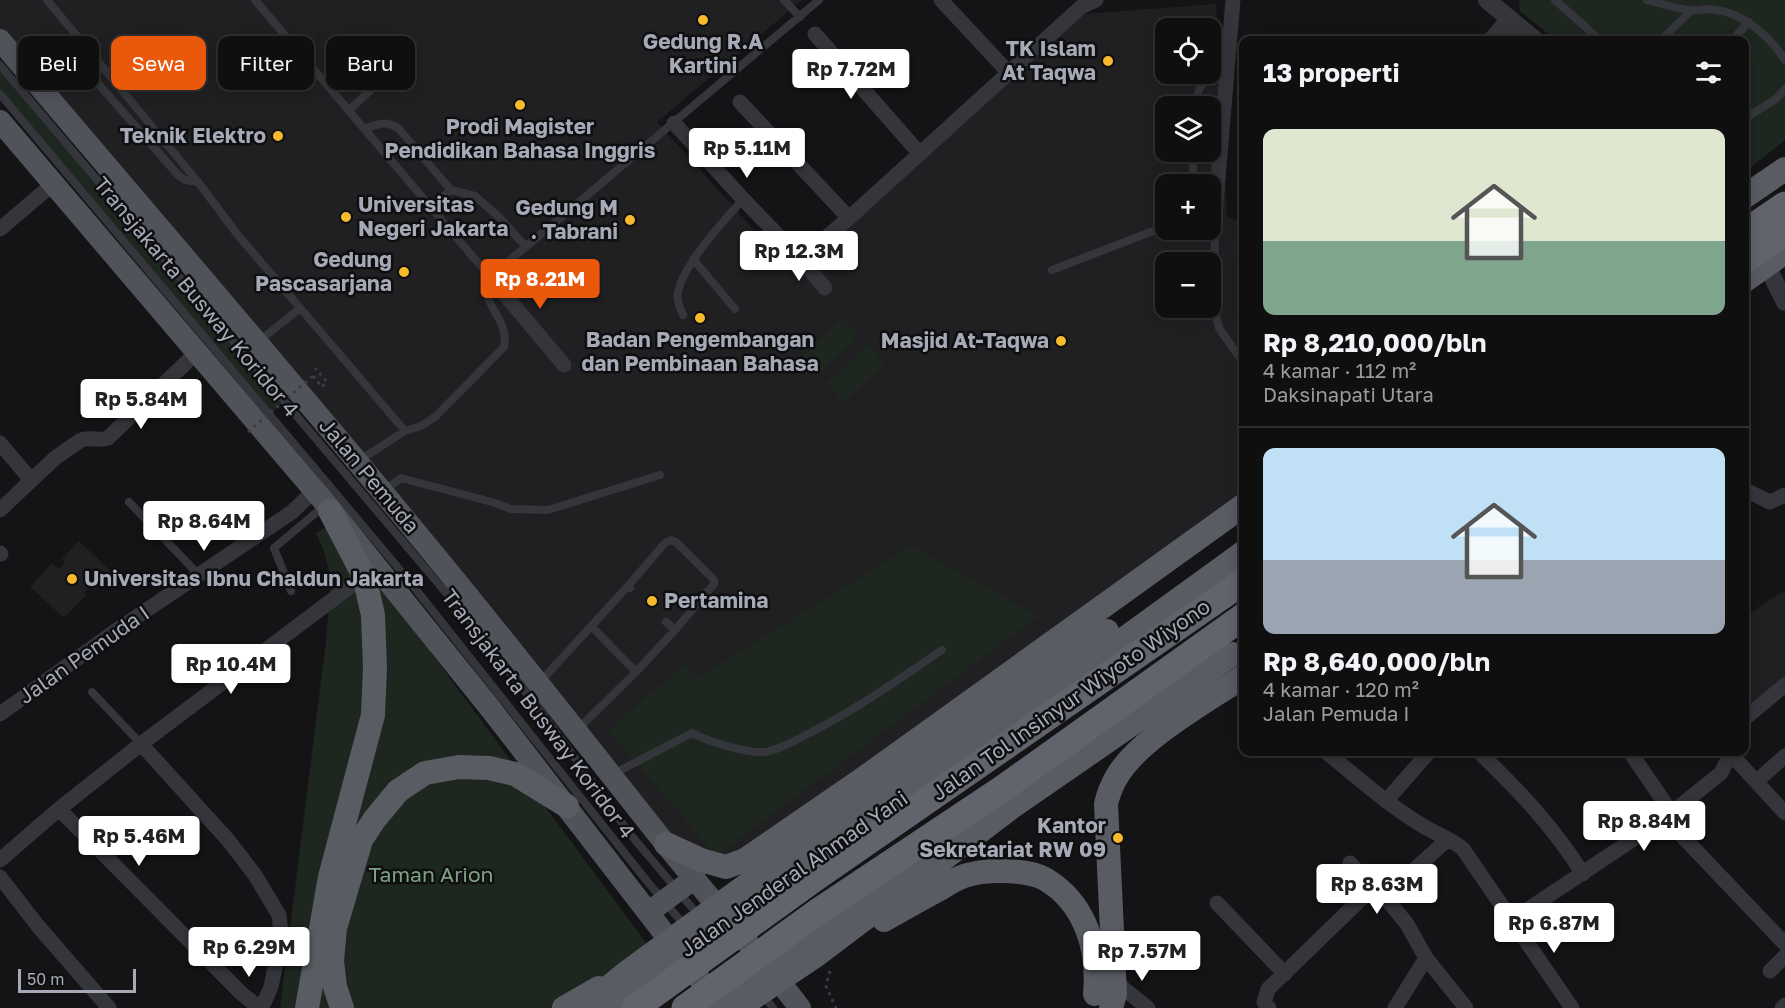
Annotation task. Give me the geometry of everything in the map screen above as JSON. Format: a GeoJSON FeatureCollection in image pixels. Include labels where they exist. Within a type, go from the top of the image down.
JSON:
{"type":"FeatureCollection","features":[{"type":"Feature","properties":{"kind":"highway"},"geometry":{"type":"LineString","coordinates":[[1749,194],[1785,169]]}},
{"type":"Feature","properties":{"kind":"highway"},"geometry":{"type":"LineString","coordinates":[[1752,258],[1785,204]]}},
{"type":"Feature","properties":{"kind":"highway"},"geometry":{"type":"LineString","coordinates":[[1752,258],[1785,232]]}},
{"type":"Feature","properties":{"kind":"highway"},"geometry":{"type":"LineString","coordinates":[[307,1008],[330,877],[373,715],[375,668],[373,615],[364,576],[323,502]]}},
{"type":"Feature","properties":{"kind":"highway"},"geometry":{"type":"LineString","coordinates":[[666,844],[701,860],[726,867],[745,860],[860,781],[1239,509]]}},
{"type":"Feature","properties":{"kind":"highway"},"geometry":{"type":"LineString","coordinates":[[583,1008],[626,973],[1239,538]]}},
{"type":"Feature","properties":{"kind":"highway","name":"Jalan Jenderal Ahmad Yani"},"geometry":{"type":"LineString","coordinates":[[608,1008],[708,942],[1239,556]]}},
{"type":"Feature","properties":{"kind":"highway","name":"Jalan Tol Insinyur Wiyoto Wiyono"},"geometry":{"type":"LineString","coordinates":[[634,1008],[815,878],[1239,583]]}},
{"type":"Feature","properties":{"kind":"highway","name":"Jalan Tol Insinyur Wiyoto Wiyono"},"geometry":{"type":"LineString","coordinates":[[685,1008],[819,911],[1002,789],[1239,620]]}},
{"type":"Feature","properties":{"kind":"highway"},"geometry":{"type":"LineString","coordinates":[[736,988],[1239,633]]}},
{"type":"Feature","properties":{"kind":"highway"},"geometry":{"type":"LineString","coordinates":[[818,954],[1012,807],[1238,652]]}},
{"type":"Feature","properties":{"kind":"highway"},"geometry":{"type":"LineString","coordinates":[[736,988],[818,954],[874,926],[963,876],[985,871],[1029,874],[1044,879],[1064,894],[1079,915],[1094,946],[1099,1003],[1115,994],[1106,804],[1110,790],[1123,769],[1158,735],[1239,679]]}},
{"type":"Feature","properties":{"kind":"highway"},"geometry":{"type":"LineString","coordinates":[[339,998],[332,961],[335,928],[348,881],[361,840],[398,791],[425,773],[459,767],[489,768],[515,774],[567,806]]}},
{"type":"Feature","properties":{"kind":"highway"},"geometry":{"type":"LineString","coordinates":[[564,1008],[626,973]]}},
{"type":"Feature","properties":{"kind":"main road","name":"Jalan Pemuda"},"geometry":{"type":"LineString","coordinates":[[0,40],[258,342],[612,774],[666,844],[671,895],[708,942]]}},
{"type":"Feature","properties":{"kind":"main road","name":"Jalan Pemuda"},"geometry":{"type":"LineString","coordinates":[[0,121],[192,357],[323,502],[567,806],[671,895],[708,942]]}},
{"type":"Feature","properties":{"kind":"main road"},"geometry":{"type":"LineString","coordinates":[[708,942],[736,988],[800,1008]]}},
{"type":"Feature","properties":{"kind":"main road"},"geometry":{"type":"LineString","coordinates":[[708,942],[736,988]]}},
{"type":"Feature","properties":{"kind":"street"},"geometry":{"type":"LineString","coordinates":[[941,0],[1009,73]]}},
{"type":"Feature","properties":{"kind":"street"},"geometry":{"type":"LineString","coordinates":[[797,255],[820,242],[849,218],[1009,73],[1078,3],[1096,0]]}},
{"type":"Feature","properties":{"kind":"street"},"geometry":{"type":"LineString","coordinates":[[1217,174],[1233,0]]}},
{"type":"Feature","properties":{"kind":"street"},"geometry":{"type":"LineString","coordinates":[[1492,36],[1504,16],[1530,36]]}},
{"type":"Feature","properties":{"kind":"street"},"geometry":{"type":"LineString","coordinates":[[815,34],[920,154]]}},
{"type":"Feature","properties":{"kind":"street"},"geometry":{"type":"LineString","coordinates":[[740,102],[849,218]]}},
{"type":"Feature","properties":{"kind":"street"},"geometry":{"type":"LineString","coordinates":[[674,123],[825,288]]}},
{"type":"Feature","properties":{"kind":"street"},"geometry":{"type":"LineString","coordinates":[[0,229],[53,184]]}},
{"type":"Feature","properties":{"kind":"street"},"geometry":{"type":"LineString","coordinates":[[1752,258],[1785,302]]}},
{"type":"Feature","properties":{"kind":"street"},"geometry":{"type":"LineString","coordinates":[[490,277],[564,365]]}},
{"type":"Feature","properties":{"kind":"street"},"geometry":{"type":"LineString","coordinates":[[0,510],[55,458],[81,440],[108,438],[192,357]]}},
{"type":"Feature","properties":{"kind":"street"},"geometry":{"type":"LineString","coordinates":[[0,443],[31,480]]}},
{"type":"Feature","properties":{"kind":"street"},"geometry":{"type":"LineString","coordinates":[[1749,492],[1770,502],[1785,495]]}},
{"type":"Feature","properties":{"kind":"street","name":"Jalan Pemuda I"},"geometry":{"type":"LineString","coordinates":[[0,714],[114,632],[292,512],[323,502]]}},
{"type":"Feature","properties":{"kind":"street"},"geometry":{"type":"LineString","coordinates":[[0,860],[59,809],[141,744],[364,576]]}},
{"type":"Feature","properties":{"kind":"street"},"geometry":{"type":"LineString","coordinates":[[1749,715],[1785,685]]}},
{"type":"Feature","properties":{"kind":"street"},"geometry":{"type":"LineString","coordinates":[[59,809],[241,993],[257,1006],[263,1005],[276,962],[280,933],[279,915],[255,874],[228,840],[141,744]]}},
{"type":"Feature","properties":{"kind":"street"},"geometry":{"type":"LineString","coordinates":[[1331,756],[1386,801],[1423,826],[1458,844],[1468,855],[1572,1008]]}},
{"type":"Feature","properties":{"kind":"street"},"geometry":{"type":"LineString","coordinates":[[1386,801],[1425,756]]}},
{"type":"Feature","properties":{"kind":"street"},"geometry":{"type":"LineString","coordinates":[[1483,756],[1524,796],[1567,848],[1583,874]]}},
{"type":"Feature","properties":{"kind":"street"},"geometry":{"type":"LineString","coordinates":[[1632,756],[1668,815],[1785,944]]}},
{"type":"Feature","properties":{"kind":"street"},"geometry":{"type":"LineString","coordinates":[[1512,920],[1668,815],[1721,773],[1728,756]]}},
{"type":"Feature","properties":{"kind":"street"},"geometry":{"type":"LineString","coordinates":[[1733,756],[1785,813]]}},
{"type":"Feature","properties":{"kind":"street"},"geometry":{"type":"LineString","coordinates":[[1757,781],[1785,756]]}},
{"type":"Feature","properties":{"kind":"street"},"geometry":{"type":"LineString","coordinates":[[1379,894],[1381,890],[1415,869],[1448,839]]}},
{"type":"Feature","properties":{"kind":"street"},"geometry":{"type":"LineString","coordinates":[[1350,863],[1407,924],[1426,958],[1466,1008]]}},
{"type":"Feature","properties":{"kind":"street"},"geometry":{"type":"LineString","coordinates":[[0,878],[109,1008]]}},
{"type":"Feature","properties":{"kind":"street"},"geometry":{"type":"LineString","coordinates":[[1269,1008],[1264,1002],[1268,989],[1344,915],[1370,894],[1379,894]]}},
{"type":"Feature","properties":{"kind":"street"},"geometry":{"type":"LineString","coordinates":[[1217,903],[1285,974]]}},
{"type":"Feature","properties":{"kind":"street"},"geometry":{"type":"LineString","coordinates":[[1770,971],[1785,956]]}},
{"type":"Feature","properties":{"kind":"street"},"geometry":{"type":"LineString","coordinates":[[1395,1008],[1426,958]]}},
{"type":"Feature","properties":{"kind":"street"},"geometry":{"type":"LineString","coordinates":[[1114,977],[1123,988],[1148,1008]]}},
{"type":"Feature","properties":{"kind":"street"},"geometry":{"type":"LineString","coordinates":[[1782,1008],[1785,1005]]}},
{"type":"Feature","properties":{"kind":"lane"},"geometry":{"type":"LineString","coordinates":[[47,0],[78,36]]}},
{"type":"Feature","properties":{"kind":"lane"},"geometry":{"type":"LineString","coordinates":[[255,0],[366,128],[490,277]]}},
{"type":"Feature","properties":{"kind":"lane"},"geometry":{"type":"LineString","coordinates":[[784,0],[800,17]]}},
{"type":"Feature","properties":{"kind":"lane"},"geometry":{"type":"LineString","coordinates":[[357,462],[405,432],[435,417],[504,347],[506,336],[504,327],[488,298],[485,287],[490,277],[819,0]]}},
{"type":"Feature","properties":{"kind":"lane"},"geometry":{"type":"LineString","coordinates":[[1555,0],[1596,36]]}},
{"type":"Feature","properties":{"kind":"lane"},"geometry":{"type":"LineString","coordinates":[[1647,0],[1692,10],[1708,9],[1736,15],[1749,22],[1775,45],[1785,60]]}},
{"type":"Feature","properties":{"kind":"lane"},"geometry":{"type":"LineString","coordinates":[[1665,36],[1692,10]]}},
{"type":"Feature","properties":{"kind":"lane"},"geometry":{"type":"LineString","coordinates":[[1736,36],[1749,22]]}},
{"type":"Feature","properties":{"kind":"lane"},"geometry":{"type":"LineString","coordinates":[[99,61],[198,182],[237,234],[405,432]]}},
{"type":"Feature","properties":{"kind":"lane","name":"Transjakarta Busway Koridor 4"},"geometry":{"type":"LineString","coordinates":[[0,65],[464,614],[545,717],[671,895]]}},
{"type":"Feature","properties":{"kind":"lane"},"geometry":{"type":"LineString","coordinates":[[1197,96],[1197,90],[1205,82],[1227,73]]}},
{"type":"Feature","properties":{"kind":"lane"},"geometry":{"type":"LineString","coordinates":[[99,84],[178,175],[185,180],[198,182]]}},
{"type":"Feature","properties":{"kind":"lane"},"geometry":{"type":"LineString","coordinates":[[1749,114],[1776,99],[1785,89]]}},
{"type":"Feature","properties":{"kind":"lane"},"geometry":{"type":"LineString","coordinates":[[349,110],[371,90]]}},
{"type":"Feature","properties":{"kind":"lane","name":"Transjakarta Busway Koridor 4"},"geometry":{"type":"LineString","coordinates":[[0,94],[671,895]]}},
{"type":"Feature","properties":{"kind":"lane"},"geometry":{"type":"LineString","coordinates":[[366,128],[383,122],[391,123],[398,128],[451,190],[475,196],[500,218],[526,247]]}},
{"type":"Feature","properties":{"kind":"lane"},"geometry":{"type":"LineString","coordinates":[[432,206],[451,190]]}},
{"type":"Feature","properties":{"kind":"lane"},"geometry":{"type":"LineString","coordinates":[[1749,221],[1785,196]]}},
{"type":"Feature","properties":{"kind":"lane"},"geometry":{"type":"LineString","coordinates":[[683,315],[677,293],[693,259],[743,199]]}},
{"type":"Feature","properties":{"kind":"lane"},"geometry":{"type":"LineString","coordinates":[[1752,258],[1785,226]]}},
{"type":"Feature","properties":{"kind":"lane"},"geometry":{"type":"LineString","coordinates":[[1052,270],[1155,230]]}},
{"type":"Feature","properties":{"kind":"lane"},"geometry":{"type":"LineString","coordinates":[[1213,240],[1214,308],[1219,328],[1239,356]]}},
{"type":"Feature","properties":{"kind":"lane"},"geometry":{"type":"LineString","coordinates":[[693,259],[735,309]]}},
{"type":"Feature","properties":{"kind":"lane"},"geometry":{"type":"LineString","coordinates":[[258,342],[299,309]]}},
{"type":"Feature","properties":{"kind":"lane"},"geometry":{"type":"LineString","coordinates":[[382,492],[401,478],[512,509],[548,510],[660,475]]}},
{"type":"Feature","properties":{"kind":"lane"},"geometry":{"type":"LineString","coordinates":[[129,502],[199,575]]}},
{"type":"Feature","properties":{"kind":"lane"},"geometry":{"type":"LineString","coordinates":[[291,591],[274,548],[323,502]]}},
{"type":"Feature","properties":{"kind":"lane"},"geometry":{"type":"LineString","coordinates":[[539,683],[629,587],[665,543],[671,540],[676,542],[714,580],[714,584],[675,630],[577,730]]}},
{"type":"Feature","properties":{"kind":"lane"},"geometry":{"type":"LineString","coordinates":[[634,1008],[708,942],[1239,578]]}},
{"type":"Feature","properties":{"kind":"lane"},"geometry":{"type":"LineString","coordinates":[[1024,762],[1239,613]]}},
{"type":"Feature","properties":{"kind":"lane"},"geometry":{"type":"LineString","coordinates":[[666,622],[675,630]]}},
{"type":"Feature","properties":{"kind":"lane"},"geometry":{"type":"LineString","coordinates":[[592,627],[636,672]]}},
{"type":"Feature","properties":{"kind":"lane"},"geometry":{"type":"LineString","coordinates":[[612,774],[692,733],[706,741],[763,752],[785,745],[831,722],[942,650]]}},
{"type":"Feature","properties":{"kind":"lane"},"geometry":{"type":"LineString","coordinates":[[92,692],[141,744]]}},
{"type":"Feature","properties":{"kind":"lane"},"geometry":{"type":"LineString","coordinates":[[678,1008],[736,988],[1016,768]]}},
{"type":"Feature","properties":{"kind":"lane"},"geometry":{"type":"LineString","coordinates":[[733,956],[736,988]]}},
{"type":"Feature","properties":{"kind":"lane"},"geometry":{"type":"LineString","coordinates":[[736,988],[773,1008]]}},
{"type":"Feature","properties":{"kind":"path"},"geometry":{"type":"LineString","coordinates":[[248,432],[314,376],[322,387],[327,382],[315,368]]}},
{"type":"Feature","properties":{"kind":"shaded area"},"geometry":{"type":"Polygon","coordinates":[[[0,0],[802,0],[657,122],[794,274],[1083,14],[1216,4],[1217,18],[1155,18],[1155,84],[1220,84],[1221,96],[1155,96],[1155,162],[1221,162],[1221,101],[1227,217],[1239,221],[1239,508],[745,860],[666,844],[42,90],[99,90],[99,36],[18,36],[18,61],[0,39],[0,0]]]}},
{"type":"Feature","properties":{"kind":"shaded area","name":"Universitas Ibnu Chaldun Jakarta"},"geometry":{"type":"Polygon","coordinates":[[[79,541],[112,572],[96,590],[91,586],[84,593],[86,595],[64,618],[30,587],[52,563],[59,569],[65,563],[62,559],[79,541]]]}},
{"type":"Feature","properties":{"kind":"shaded area"},"geometry":{"type":"Polygon","coordinates":[[[1785,590],[1785,682],[1749,712],[1749,614],[1785,590]]]}},
{"type":"Feature","properties":{"kind":"green space"},"geometry":{"type":"Polygon","coordinates":[[[1519,0],[1785,0],[1785,140],[1749,169],[1749,36],[1551,36],[1520,11],[1519,0]]]}},
{"type":"Feature","properties":{"kind":"green space"},"geometry":{"type":"Polygon","coordinates":[[[0,65],[18,86],[18,90],[21,90],[284,401],[270,414],[0,94],[0,65]]]}},
{"type":"Feature","properties":{"kind":"green space"},"geometry":{"type":"Polygon","coordinates":[[[843,318],[859,336],[818,374],[802,357],[843,318]]]}},
{"type":"Feature","properties":{"kind":"green space"},"geometry":{"type":"Polygon","coordinates":[[[868,345],[885,364],[843,403],[826,383],[868,345]]]}},
{"type":"Feature","properties":{"kind":"green space","name":"Taman Arion"},"geometry":{"type":"Polygon","coordinates":[[[326,527],[366,565],[656,956],[589,1008],[280,1008],[326,642],[331,580],[324,551],[316,533],[326,527]]]}},
{"type":"Feature","properties":{"kind":"green space"},"geometry":{"type":"Polygon","coordinates":[[[911,546],[1039,616],[716,856],[608,730],[685,664],[697,678],[911,546]]]}},
{"type":"Feature","properties":{"kind":"place","name":"Gedung R.A Kartini"},"geometry":{"type":"Point","coordinates":[703,20]}},
{"type":"Feature","properties":{"kind":"place","name":"TK Islam At Taqwa"},"geometry":{"type":"Point","coordinates":[1108,61]}},
{"type":"Feature","properties":{"kind":"place","name":"Prodi Magister Pendidikan Bahasa Inggris"},"geometry":{"type":"Point","coordinates":[520,105]}},
{"type":"Feature","properties":{"kind":"place","name":"Teknik Elektro"},"geometry":{"type":"Point","coordinates":[278,136]}},
{"type":"Feature","properties":{"kind":"place","name":"Universitas Negeri Jakarta"},"geometry":{"type":"Point","coordinates":[346,217]}},
{"type":"Feature","properties":{"kind":"place","name":"Gedung M . Tabrani"},"geometry":{"type":"Point","coordinates":[630,220]}},
{"type":"Feature","properties":{"kind":"place","name":"Gedung Pascasarjana"},"geometry":{"type":"Point","coordinates":[404,272]}},
{"type":"Feature","properties":{"kind":"place","name":"Badan Pengembangan dan Pembinaan Bahasa"},"geometry":{"type":"Point","coordinates":[700,318]}},
{"type":"Feature","properties":{"kind":"place","name":"Masjid At-Taqwa"},"geometry":{"type":"Point","coordinates":[1061,341]}},
{"type":"Feature","properties":{"kind":"place","name":"Universitas Ibnu Chaldun Jakarta"},"geometry":{"type":"Point","coordinates":[72,579]}},
{"type":"Feature","properties":{"kind":"place","name":"Pertamina"},"geometry":{"type":"Point","coordinates":[652,601]}},
{"type":"Feature","properties":{"kind":"place","name":"Kantor Sekretariat RW 09"},"geometry":{"type":"Point","coordinates":[1118,838]}}]}
